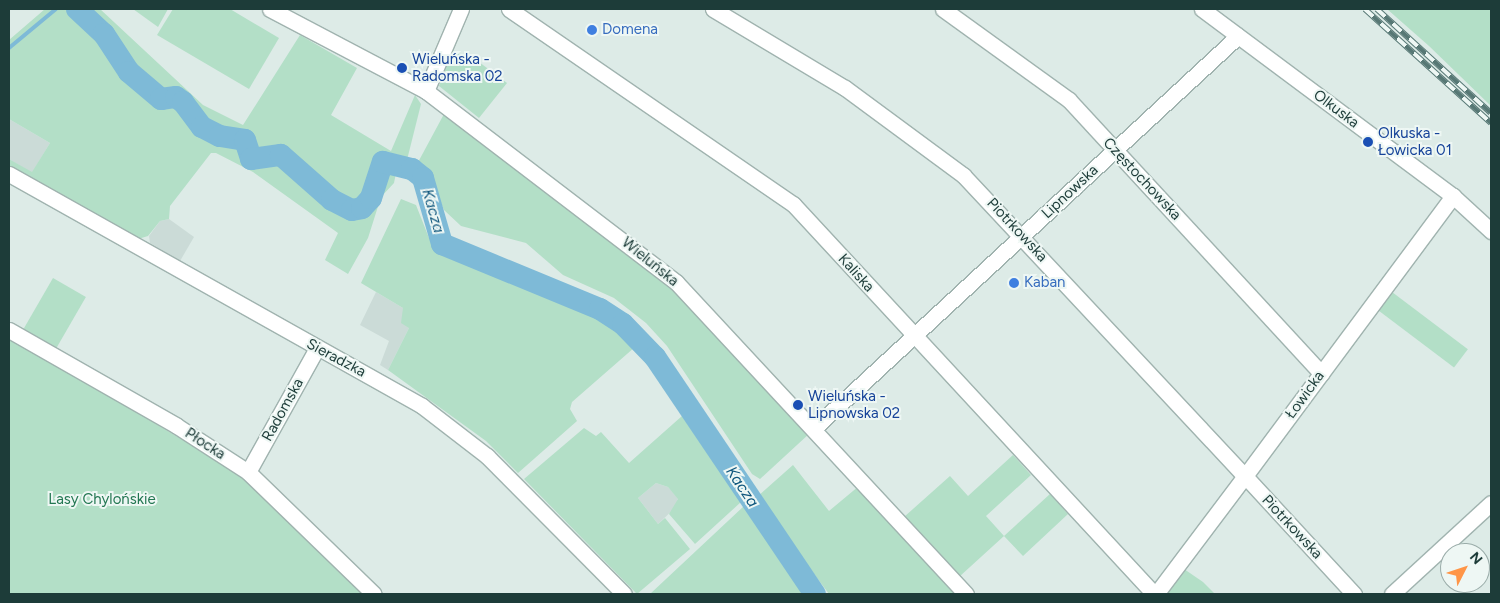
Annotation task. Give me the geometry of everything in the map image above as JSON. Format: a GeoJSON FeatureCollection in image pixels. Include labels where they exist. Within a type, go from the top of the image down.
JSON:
{"type":"FeatureCollection","features":[{"type":"Feature","properties":{"kind":"street","name":"Wieluńska"},"geometry":{"type":"LineString","coordinates":[[270,9],[426,92],[676,282],[966,594]]}},
{"type":"Feature","properties":{"kind":"street"},"geometry":{"type":"LineString","coordinates":[[426,92],[461,9]]}},
{"type":"Feature","properties":{"kind":"street","name":"Kaliska"},"geometry":{"type":"LineString","coordinates":[[509,9],[766,183],[792,204],[1155,594]]}},
{"type":"Feature","properties":{"kind":"street","name":"Piotrkowska"},"geometry":{"type":"LineString","coordinates":[[713,9],[844,88],[947,163],[1024,236],[1354,594]]}},
{"type":"Feature","properties":{"kind":"street","name":"Częstochowska"},"geometry":{"type":"LineString","coordinates":[[944,9],[1052,86],[1115,150],[1321,373]]}},
{"type":"Feature","properties":{"kind":"street","name":"Olkuska"},"geometry":{"type":"LineString","coordinates":[[1202,9],[1453,196],[1491,230]]}},
{"type":"Feature","properties":{"kind":"street","name":"Lipnowska"},"geometry":{"type":"LineString","coordinates":[[813,428],[1024,236],[1238,36]]}},
{"type":"Feature","properties":{"kind":"street","name":"Sieradzka"},"geometry":{"type":"LineString","coordinates":[[9,174],[415,402],[487,456],[624,594]]}},
{"type":"Feature","properties":{"kind":"street","name":"Łowicka"},"geometry":{"type":"LineString","coordinates":[[1155,594],[1453,196]]}},
{"type":"Feature","properties":{"kind":"street","name":"Płocka"},"geometry":{"type":"LineString","coordinates":[[9,330],[177,426],[248,472],[374,594]]}},
{"type":"Feature","properties":{"kind":"street","name":"Radomska"},"geometry":{"type":"LineString","coordinates":[[248,472],[317,348]]}},
{"type":"Feature","properties":{"kind":"street"},"geometry":{"type":"LineString","coordinates":[[1392,594],[1491,503]]}},
{"type":"Feature","properties":{"kind":"shaded area"},"geometry":{"type":"Polygon","coordinates":[[[9,119],[50,143],[32,173],[9,159],[9,119]]]}},
{"type":"Feature","properties":{"kind":"shaded area"},"geometry":{"type":"Polygon","coordinates":[[[169,219],[194,237],[180,261],[150,243],[149,236],[160,221],[169,219]]]}},
{"type":"Feature","properties":{"kind":"shaded area"},"geometry":{"type":"Polygon","coordinates":[[[376,292],[403,308],[409,328],[388,370],[380,365],[389,341],[360,325],[376,292]]]}},
{"type":"Feature","properties":{"kind":"shaded area"},"geometry":{"type":"Polygon","coordinates":[[[656,483],[668,487],[678,498],[676,507],[658,524],[638,498],[656,483]]]}},
{"type":"Feature","properties":{"kind":"green space"},"geometry":{"type":"Polygon","coordinates":[[[45,9],[100,9],[203,105],[243,125],[300,35],[357,68],[331,115],[391,151],[415,95],[421,104],[407,160],[396,154],[390,169],[396,173],[394,183],[381,197],[368,238],[348,274],[325,260],[338,233],[253,172],[216,153],[211,153],[170,206],[169,219],[160,221],[148,236],[138,239],[9,167],[9,159],[32,172],[50,143],[9,119],[9,40],[45,9]]]}},
{"type":"Feature","properties":{"kind":"green space"},"geometry":{"type":"Polygon","coordinates":[[[133,9],[168,9],[158,27],[133,9]]]}},
{"type":"Feature","properties":{"kind":"green space"},"geometry":{"type":"Polygon","coordinates":[[[173,9],[230,9],[279,38],[249,89],[157,35],[173,9]]]}},
{"type":"Feature","properties":{"kind":"green space"},"geometry":{"type":"Polygon","coordinates":[[[1387,9],[1491,9],[1491,106],[1429,46],[1387,9]]]}},
{"type":"Feature","properties":{"kind":"green space"},"geometry":{"type":"Polygon","coordinates":[[[452,51],[479,62],[507,83],[479,118],[439,86],[452,51]]]}},
{"type":"Feature","properties":{"kind":"green space"},"geometry":{"type":"Polygon","coordinates":[[[444,114],[680,295],[810,433],[760,479],[752,474],[667,346],[646,323],[614,298],[563,275],[526,243],[461,226],[444,210],[429,176],[416,166],[444,114]]]}},
{"type":"Feature","properties":{"kind":"green space"},"geometry":{"type":"Polygon","coordinates":[[[401,199],[416,205],[429,238],[445,253],[500,271],[604,320],[635,347],[572,402],[570,409],[577,421],[518,473],[486,441],[388,370],[409,328],[401,323],[403,308],[361,283],[401,199]]]}},
{"type":"Feature","properties":{"kind":"green space"},"geometry":{"type":"Polygon","coordinates":[[[53,278],[86,297],[56,348],[24,329],[53,278]]]}},
{"type":"Feature","properties":{"kind":"green space"},"geometry":{"type":"Polygon","coordinates":[[[1392,292],[1468,349],[1454,368],[1378,310],[1392,292]]]}},
{"type":"Feature","properties":{"kind":"green space","name":"Lasy Chylońskie"},"geometry":{"type":"Polygon","coordinates":[[[9,336],[243,476],[366,594],[9,594],[9,336]]]}},
{"type":"Feature","properties":{"kind":"green space"},"geometry":{"type":"Polygon","coordinates":[[[682,416],[741,502],[695,544],[669,514],[678,499],[668,487],[656,483],[638,498],[658,524],[665,518],[690,549],[637,594],[524,479],[584,428],[596,436],[601,432],[629,463],[682,416]]]}},
{"type":"Feature","properties":{"kind":"green space"},"geometry":{"type":"Polygon","coordinates":[[[1013,455],[1031,475],[986,516],[1004,536],[959,577],[904,517],[950,476],[968,496],[1013,455]]]}},
{"type":"Feature","properties":{"kind":"green space"},"geometry":{"type":"Polygon","coordinates":[[[793,465],[829,511],[859,486],[958,594],[829,594],[757,497],[793,465]]]}},
{"type":"Feature","properties":{"kind":"green space"},"geometry":{"type":"Polygon","coordinates":[[[1050,494],[1068,514],[1023,556],[1004,536],[1050,494]]]}},
{"type":"Feature","properties":{"kind":"green space"},"geometry":{"type":"Polygon","coordinates":[[[744,506],[759,529],[766,530],[776,550],[810,594],[650,594],[744,506]]]}},
{"type":"Feature","properties":{"kind":"green space"},"geometry":{"type":"Polygon","coordinates":[[[1184,569],[1203,582],[1215,594],[1166,594],[1184,569]]]}},
{"type":"Feature","properties":{"kind":"waterway"},"geometry":{"type":"LineString","coordinates":[[9,48],[56,9]]}},
{"type":"Feature","properties":{"kind":"waterway","name":"Kacza"},"geometry":{"type":"LineString","coordinates":[[77,9],[104,34],[129,72],[161,99],[176,97],[183,102],[202,127],[220,136],[245,140],[251,159],[281,155],[332,200],[352,210],[362,208],[371,198],[383,162],[412,169],[423,178],[442,244],[600,309],[623,324],[655,357],[815,594]]}},
{"type":"Feature","properties":{"kind":"railway"},"geometry":{"type":"LineString","coordinates":[[1365,9],[1491,123]]}},
{"type":"Feature","properties":{"kind":"railway"},"geometry":{"type":"LineString","coordinates":[[1377,9],[1491,113]]}},
{"type":"Feature","properties":{"kind":"place","name":"Domena"},"geometry":{"type":"Point","coordinates":[592,30]}},
{"type":"Feature","properties":{"kind":"place","name":"Wieluńska - Radomska 02"},"geometry":{"type":"Point","coordinates":[402,68]}},
{"type":"Feature","properties":{"kind":"place","name":"Olkuska - Łowicka 01"},"geometry":{"type":"Point","coordinates":[1368,142]}},
{"type":"Feature","properties":{"kind":"place","name":"Kaban"},"geometry":{"type":"Point","coordinates":[1014,283]}},
{"type":"Feature","properties":{"kind":"place","name":"Wieluńska - Lipnowska 02"},"geometry":{"type":"Point","coordinates":[798,405]}}]}
